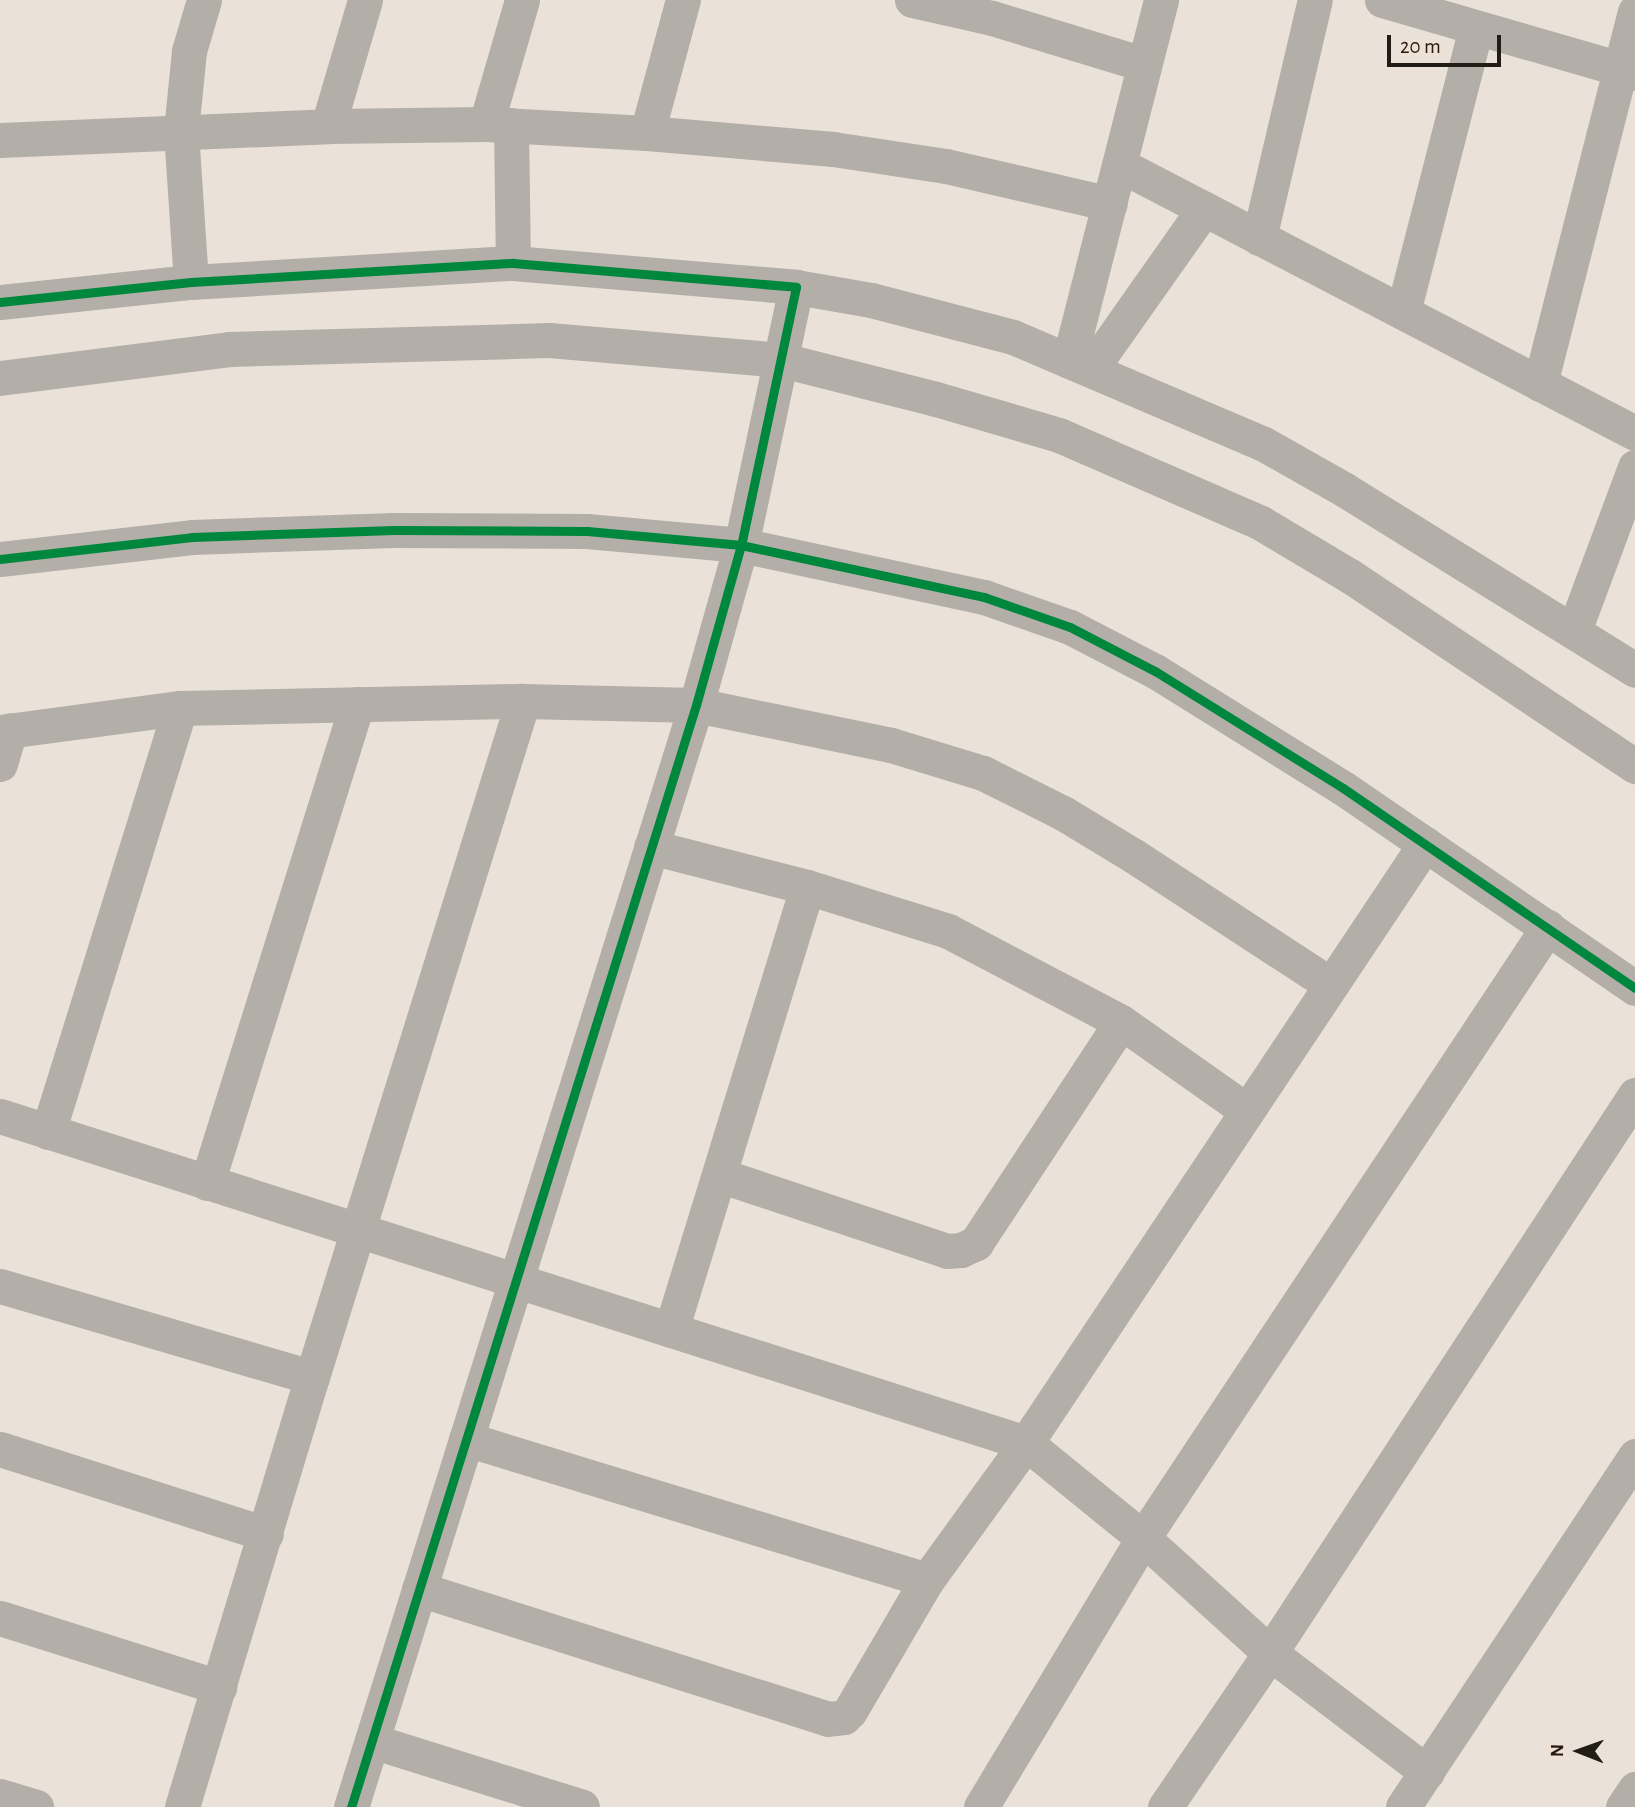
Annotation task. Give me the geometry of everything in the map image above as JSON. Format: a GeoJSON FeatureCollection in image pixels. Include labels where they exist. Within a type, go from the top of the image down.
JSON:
{"type":"FeatureCollection","features":[{"type":"Feature","properties":{"kind":"street"},"geometry":{"type":"LineString","coordinates":[[191,282],[181,131],[189,51],[204,0]]}},
{"type":"Feature","properties":{"kind":"street"},"geometry":{"type":"LineString","coordinates":[[328,126],[365,0]]}},
{"type":"Feature","properties":{"kind":"street"},"geometry":{"type":"LineString","coordinates":[[513,263],[498,125],[522,0]]}},
{"type":"Feature","properties":{"kind":"street"},"geometry":{"type":"LineString","coordinates":[[648,133],[683,0]]}},
{"type":"Feature","properties":{"kind":"street"},"geometry":{"type":"LineString","coordinates":[[912,0],[995,9],[1143,64]]}},
{"type":"Feature","properties":{"kind":"street"},"geometry":{"type":"LineString","coordinates":[[1080,365],[1110,204],[1161,0]]}},
{"type":"Feature","properties":{"kind":"street"},"geometry":{"type":"LineString","coordinates":[[1259,238],[1315,0]]}},
{"type":"Feature","properties":{"kind":"street"},"geometry":{"type":"LineString","coordinates":[[1382,0],[1627,71]]}},
{"type":"Feature","properties":{"kind":"street"},"geometry":{"type":"LineString","coordinates":[[1541,384],[1627,71],[1635,12]]}},
{"type":"Feature","properties":{"kind":"street"},"geometry":{"type":"LineString","coordinates":[[1403,312],[1476,29]]}},
{"type":"Feature","properties":{"kind":"street"},"geometry":{"type":"LineString","coordinates":[[0,140],[328,126],[498,125],[648,133],[834,149],[946,166],[1110,204]]}},
{"type":"Feature","properties":{"kind":"street"},"geometry":{"type":"LineString","coordinates":[[1120,165],[1635,433]]}},
{"type":"Feature","properties":{"kind":"street"},"geometry":{"type":"LineString","coordinates":[[1080,365],[1204,209]]}},
{"type":"Feature","properties":{"kind":"street"},"geometry":{"type":"LineString","coordinates":[[0,302],[191,282],[513,263],[871,300],[1013,337],[1262,443],[1635,670]]}},
{"type":"Feature","properties":{"kind":"street"},"geometry":{"type":"LineString","coordinates":[[351,1807],[696,705],[741,545],[794,294]]}},
{"type":"Feature","properties":{"kind":"street"},"geometry":{"type":"LineString","coordinates":[[0,378],[229,349],[549,340],[784,351],[1059,435],[1261,523],[1350,576],[1635,766]]}},
{"type":"Feature","properties":{"kind":"street"},"geometry":{"type":"LineString","coordinates":[[1574,631],[1635,467]]}},
{"type":"Feature","properties":{"kind":"street"},"geometry":{"type":"LineString","coordinates":[[0,559],[192,537],[394,530],[587,531],[741,545],[984,597],[1070,627],[1155,671],[1343,788],[1635,988]]}},
{"type":"Feature","properties":{"kind":"street"},"geometry":{"type":"LineString","coordinates":[[182,1807],[312,1377],[523,701]]}},
{"type":"Feature","properties":{"kind":"street"},"geometry":{"type":"LineString","coordinates":[[0,764],[5,731],[180,708],[523,701],[696,705],[891,745],[983,773],[1063,813],[1134,856],[1331,985]]}},
{"type":"Feature","properties":{"kind":"street"},"geometry":{"type":"LineString","coordinates":[[207,1183],[357,704]]}},
{"type":"Feature","properties":{"kind":"street"},"geometry":{"type":"LineString","coordinates":[[48,1132],[180,708]]}},
{"type":"Feature","properties":{"kind":"street"},"geometry":{"type":"LineString","coordinates":[[419,1589],[837,1720],[850,1711],[927,1580],[1026,1443],[1425,844]]}},
{"type":"Feature","properties":{"kind":"street"},"geometry":{"type":"LineString","coordinates":[[652,847],[807,887],[948,931],[1121,1022],[1247,1111]]}},
{"type":"Feature","properties":{"kind":"street"},"geometry":{"type":"LineString","coordinates":[[671,1331],[807,887]]}},
{"type":"Feature","properties":{"kind":"street"},"geometry":{"type":"LineString","coordinates":[[981,1807],[1143,1538],[1548,927]]}},
{"type":"Feature","properties":{"kind":"street"},"geometry":{"type":"LineString","coordinates":[[719,1175],[947,1251],[961,1250],[976,1244],[1121,1022]]}},
{"type":"Feature","properties":{"kind":"street"},"geometry":{"type":"LineString","coordinates":[[1165,1807],[1270,1653],[1635,1095]]}},
{"type":"Feature","properties":{"kind":"street"},"geometry":{"type":"LineString","coordinates":[[0,1116],[1026,1443],[1143,1538],[1270,1653],[1427,1772]]}},
{"type":"Feature","properties":{"kind":"street"},"geometry":{"type":"LineString","coordinates":[[0,1286],[312,1377]]}},
{"type":"Feature","properties":{"kind":"street"},"geometry":{"type":"LineString","coordinates":[[466,1439],[927,1580]]}},
{"type":"Feature","properties":{"kind":"street"},"geometry":{"type":"LineString","coordinates":[[0,1449],[266,1534]]}},
{"type":"Feature","properties":{"kind":"street"},"geometry":{"type":"LineString","coordinates":[[1403,1807],[1635,1456]]}},
{"type":"Feature","properties":{"kind":"street"},"geometry":{"type":"LineString","coordinates":[[0,1618],[219,1687]]}},
{"type":"Feature","properties":{"kind":"street"},"geometry":{"type":"LineString","coordinates":[[372,1741],[582,1807]]}},
{"type":"Feature","properties":{"kind":"street"},"geometry":{"type":"LineString","coordinates":[[1623,1807],[1635,1788]]}},
{"type":"Feature","properties":{"kind":"street"},"geometry":{"type":"LineString","coordinates":[[0,1796],[36,1807]]}},
{"type":"Feature","properties":{"kind":"cycle path"},"geometry":{"type":"LineString","coordinates":[[0,302],[191,282],[513,263],[796,287],[741,545],[696,705],[351,1807]]}},
{"type":"Feature","properties":{"kind":"cycle path"},"geometry":{"type":"LineString","coordinates":[[0,559],[192,537],[394,530],[587,531],[741,545],[984,597],[1070,627],[1155,671],[1343,788],[1635,988]]}}]}
